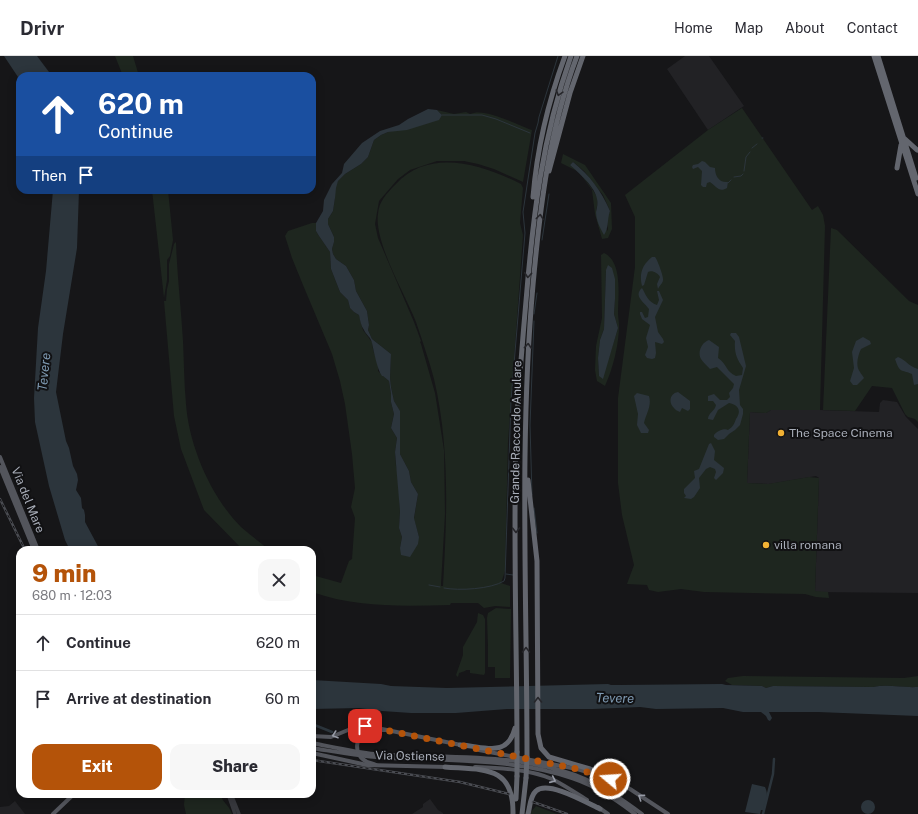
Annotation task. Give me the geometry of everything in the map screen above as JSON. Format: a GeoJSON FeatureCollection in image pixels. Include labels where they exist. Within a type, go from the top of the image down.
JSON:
{"type":"FeatureCollection","features":[{"type":"Feature","properties":{"kind":"highway","name":"Grande Raccordo Anulare"},"geometry":{"type":"LineString","coordinates":[[532,236],[534,194],[540,141],[565,56]]}},
{"type":"Feature","properties":{"kind":"highway","name":"Grande Raccordo Anulare"},"geometry":{"type":"LineString","coordinates":[[514,814],[517,776],[516,438],[520,377],[532,236],[539,178],[549,128],[559,90],[571,56]]}},
{"type":"Feature","properties":{"kind":"highway","name":"Grande Raccordo Anulare"},"geometry":{"type":"LineString","coordinates":[[522,814],[527,757],[525,455],[526,387],[529,339],[542,197],[555,129],[567,84],[577,56]]}},
{"type":"Feature","properties":{"kind":"highway"},"geometry":{"type":"LineString","coordinates":[[542,197],[563,116],[584,56]]}},
{"type":"Feature","properties":{"kind":"highway"},"geometry":{"type":"LineString","coordinates":[[874,56],[918,182]]}},
{"type":"Feature","properties":{"kind":"highway"},"geometry":{"type":"LineString","coordinates":[[878,56],[918,194]]}},
{"type":"Feature","properties":{"kind":"highway"},"geometry":{"type":"LineString","coordinates":[[901,135],[918,150]]}},
{"type":"Feature","properties":{"kind":"highway"},"geometry":{"type":"LineString","coordinates":[[897,168],[901,148],[901,135]]}},
{"type":"Feature","properties":{"kind":"highway"},"geometry":{"type":"LineString","coordinates":[[525,455],[537,550],[538,739],[542,750],[549,757],[590,769],[614,780]]}},
{"type":"Feature","properties":{"kind":"highway"},"geometry":{"type":"LineString","coordinates":[[460,745],[495,749],[503,747],[510,741],[515,728],[517,714]]}},
{"type":"Feature","properties":{"kind":"highway"},"geometry":{"type":"LineString","coordinates":[[445,767],[491,772],[499,776],[506,781],[512,791],[514,814]]}},
{"type":"Feature","properties":{"kind":"highway"},"geometry":{"type":"LineString","coordinates":[[528,814],[534,793],[538,789],[545,787],[563,792],[600,809]]}},
{"type":"Feature","properties":{"kind":"main road","name":"Via del Mare"},"geometry":{"type":"LineString","coordinates":[[0,457],[36,546]]}},
{"type":"Feature","properties":{"kind":"main road"},"geometry":{"type":"LineString","coordinates":[[0,467],[32,546]]}},
{"type":"Feature","properties":{"kind":"main road","name":"Via Ostiense"},"geometry":{"type":"LineString","coordinates":[[316,736],[331,737],[352,728],[370,726],[429,740],[577,769],[614,780],[668,814]]}},
{"type":"Feature","properties":{"kind":"main road"},"geometry":{"type":"LineString","coordinates":[[376,765],[365,761],[360,757],[357,749],[357,742],[361,735],[367,731],[385,730]]}},
{"type":"Feature","properties":{"kind":"main road"},"geometry":{"type":"LineString","coordinates":[[316,744],[372,753],[493,758],[544,767],[570,773],[594,783],[614,794],[642,814]]}},
{"type":"Feature","properties":{"kind":"main road"},"geometry":{"type":"LineString","coordinates":[[316,749],[374,757],[499,763],[548,772],[572,778],[595,788],[614,798],[636,814]]}},
{"type":"Feature","properties":{"kind":"main road","name":"Via Ostiense"},"geometry":{"type":"LineString","coordinates":[[316,755],[376,765],[502,768],[542,776],[557,782],[608,814]]}},
{"type":"Feature","properties":{"kind":"main road"},"geometry":{"type":"LineString","coordinates":[[53,814],[70,798]]}},
{"type":"Feature","properties":{"kind":"street"},"geometry":{"type":"LineString","coordinates":[[229,798],[235,814]]}},
{"type":"Feature","properties":{"kind":"street"},"geometry":{"type":"LineString","coordinates":[[232,798],[238,814]]}},
{"type":"Feature","properties":{"kind":"shaded area"},"geometry":{"type":"Polygon","coordinates":[[[115,56],[133,56],[138,72],[121,72],[115,56]]]}},
{"type":"Feature","properties":{"kind":"shaded area"},"geometry":{"type":"Polygon","coordinates":[[[685,56],[709,56],[744,106],[708,130],[667,69],[685,56]]]}},
{"type":"Feature","properties":{"kind":"shaded area"},"geometry":{"type":"Polygon","coordinates":[[[742,108],[812,210],[818,206],[823,215],[825,226],[820,410],[771,410],[766,413],[750,412],[747,483],[768,484],[809,477],[819,478],[815,591],[828,592],[829,598],[805,594],[704,592],[681,589],[658,592],[649,590],[647,585],[627,584],[634,565],[622,515],[618,483],[618,398],[635,267],[635,217],[625,195],[708,130],[742,108]]]}},
{"type":"Feature","properties":{"kind":"shaded area"},"geometry":{"type":"Polygon","coordinates":[[[437,110],[454,114],[466,112],[470,114],[476,112],[484,113],[532,130],[523,182],[494,169],[478,164],[464,161],[437,161],[410,170],[398,179],[379,201],[375,224],[378,238],[421,341],[420,342],[435,393],[444,450],[445,514],[441,584],[441,586],[443,586],[446,534],[446,482],[443,430],[439,405],[434,379],[416,322],[385,253],[378,226],[379,209],[387,194],[396,184],[410,173],[425,166],[440,163],[457,163],[474,166],[506,177],[521,184],[523,188],[520,223],[523,235],[508,442],[505,571],[501,583],[510,586],[510,607],[495,606],[484,608],[478,603],[451,603],[450,605],[380,605],[346,601],[316,593],[316,576],[341,583],[349,561],[352,559],[355,518],[351,507],[355,488],[345,404],[340,381],[332,354],[292,258],[285,236],[288,231],[316,223],[316,231],[330,252],[331,269],[340,292],[348,300],[350,308],[359,315],[363,330],[372,342],[378,365],[378,371],[389,381],[394,414],[391,428],[397,438],[395,452],[398,473],[400,511],[399,528],[402,537],[400,548],[419,537],[414,519],[418,494],[411,482],[409,471],[400,454],[400,412],[394,401],[391,387],[391,354],[372,339],[368,330],[369,325],[367,311],[356,291],[354,280],[346,266],[336,259],[333,254],[332,249],[334,237],[328,224],[328,219],[333,211],[335,188],[338,181],[368,157],[374,140],[388,132],[442,115],[437,110]]]}},
{"type":"Feature","properties":{"kind":"shaded area"},"geometry":{"type":"Polygon","coordinates":[[[563,154],[585,165],[611,203],[612,229],[608,238],[602,239],[595,214],[592,190],[579,172],[598,198],[596,214],[608,231],[607,218],[610,211],[603,195],[584,171],[573,162],[570,165],[578,172],[561,163],[563,154]]]}},
{"type":"Feature","properties":{"kind":"shaded area"},"geometry":{"type":"Polygon","coordinates":[[[152,194],[168,194],[173,240],[170,256],[167,260],[167,280],[164,298],[152,194]]]}},
{"type":"Feature","properties":{"kind":"shaded area"},"geometry":{"type":"Polygon","coordinates":[[[831,228],[837,230],[909,301],[918,305],[918,422],[905,414],[892,388],[872,386],[855,411],[823,410],[831,228]]]}},
{"type":"Feature","properties":{"kind":"shaded area"},"geometry":{"type":"Polygon","coordinates":[[[176,242],[183,341],[185,396],[192,437],[203,470],[220,501],[241,527],[264,546],[239,546],[204,510],[181,449],[174,416],[164,301],[166,301],[169,281],[169,264],[174,244],[176,242]]]}},
{"type":"Feature","properties":{"kind":"shaded area"},"geometry":{"type":"Polygon","coordinates":[[[604,253],[610,257],[614,264],[617,271],[619,289],[619,325],[617,348],[611,372],[605,386],[597,381],[595,370],[596,346],[602,318],[601,255],[604,253]],[[606,270],[604,329],[600,340],[598,358],[599,376],[609,357],[618,328],[614,314],[615,299],[606,270]]]}},
{"type":"Feature","properties":{"kind":"shaded area"},"geometry":{"type":"Polygon","coordinates":[[[883,400],[897,402],[906,417],[918,429],[918,593],[815,592],[819,478],[816,476],[769,484],[747,483],[750,412],[766,413],[771,410],[820,410],[879,412],[880,403],[883,400]]]}},
{"type":"Feature","properties":{"kind":"shaded area"},"geometry":{"type":"Polygon","coordinates":[[[496,608],[511,609],[510,678],[495,678],[495,667],[488,667],[487,618],[488,613],[496,608]]]}},
{"type":"Feature","properties":{"kind":"shaded area"},"geometry":{"type":"Polygon","coordinates":[[[478,613],[483,615],[485,619],[485,673],[484,675],[470,673],[470,670],[466,670],[459,673],[458,677],[456,675],[463,655],[463,647],[477,622],[478,613]]]}},
{"type":"Feature","properties":{"kind":"shaded area"},"geometry":{"type":"Polygon","coordinates":[[[743,676],[904,678],[918,676],[918,687],[773,686],[766,688],[762,686],[732,685],[725,681],[728,678],[743,676]]]}},
{"type":"Feature","properties":{"kind":"shaded area"},"geometry":{"type":"Polygon","coordinates":[[[185,798],[222,798],[232,814],[186,814],[184,805],[185,798]]]}},
{"type":"Feature","properties":{"kind":"shaded area"},"geometry":{"type":"Polygon","coordinates":[[[430,799],[443,814],[412,814],[423,807],[423,804],[430,799]]]}},
{"type":"Feature","properties":{"kind":"shaded area"},"geometry":{"type":"Polygon","coordinates":[[[15,801],[25,814],[0,814],[0,807],[9,806],[15,801]]]}},
{"type":"Feature","properties":{"kind":"shaded area"},"geometry":{"type":"Polygon","coordinates":[[[536,806],[557,814],[531,814],[536,806]]]}},
{"type":"Feature","properties":{"kind":"water"},"geometry":{"type":"Polygon","coordinates":[[[4,56],[37,56],[49,72],[16,72],[16,74],[4,56]]]}},
{"type":"Feature","properties":{"kind":"water"},"geometry":{"type":"Polygon","coordinates":[[[428,109],[437,110],[442,115],[439,120],[407,130],[388,132],[374,140],[368,157],[338,181],[333,211],[328,219],[328,224],[334,237],[332,249],[333,254],[336,259],[346,266],[354,280],[356,291],[367,311],[369,325],[368,330],[372,339],[391,354],[391,387],[394,401],[400,411],[400,454],[409,471],[411,482],[418,494],[414,518],[419,537],[418,544],[410,557],[401,555],[400,548],[402,537],[399,528],[400,511],[395,452],[397,438],[391,428],[394,414],[389,381],[380,373],[370,338],[362,327],[359,315],[350,308],[348,300],[340,292],[331,269],[330,252],[316,231],[316,223],[323,211],[324,200],[332,184],[342,173],[344,164],[362,143],[380,131],[399,125],[428,109]]]}},
{"type":"Feature","properties":{"kind":"water"},"geometry":{"type":"Polygon","coordinates":[[[702,161],[710,167],[715,168],[716,174],[720,180],[728,182],[727,188],[722,190],[710,182],[707,183],[706,187],[701,185],[702,171],[698,167],[693,169],[692,167],[693,165],[702,161]]]}},
{"type":"Feature","properties":{"kind":"water"},"geometry":{"type":"Polygon","coordinates":[[[573,162],[594,184],[603,196],[610,211],[607,229],[604,235],[597,218],[596,195],[586,180],[570,165],[573,162]]]}},
{"type":"Feature","properties":{"kind":"water","name":"Tevere"},"geometry":{"type":"Polygon","coordinates":[[[53,194],[79,194],[77,248],[63,334],[56,392],[66,441],[73,466],[77,474],[78,480],[76,490],[81,498],[85,522],[98,546],[68,546],[49,486],[35,422],[34,398],[38,328],[46,271],[53,194]]]}},
{"type":"Feature","properties":{"kind":"water"},"geometry":{"type":"Polygon","coordinates":[[[652,257],[656,258],[663,278],[658,289],[657,284],[660,277],[655,272],[648,272],[644,285],[642,286],[641,282],[642,270],[652,257]]]}},
{"type":"Feature","properties":{"kind":"water"},"geometry":{"type":"Polygon","coordinates":[[[608,265],[612,268],[615,279],[614,314],[618,328],[603,379],[599,376],[598,358],[600,340],[604,329],[606,270],[608,265]]]}},
{"type":"Feature","properties":{"kind":"water"},"geometry":{"type":"Polygon","coordinates":[[[642,288],[654,304],[657,305],[659,300],[657,291],[659,291],[663,300],[655,317],[658,332],[664,342],[662,344],[655,342],[656,353],[655,358],[652,359],[647,358],[645,355],[648,347],[646,338],[650,325],[642,319],[640,314],[640,312],[642,312],[645,318],[648,317],[649,309],[639,296],[642,288]]]}},
{"type":"Feature","properties":{"kind":"water"},"geometry":{"type":"Polygon","coordinates":[[[731,333],[736,333],[739,337],[746,366],[739,390],[740,405],[743,409],[743,414],[740,425],[724,439],[718,440],[714,437],[714,435],[721,430],[728,430],[731,428],[738,416],[739,411],[735,405],[729,403],[718,410],[713,420],[708,419],[716,405],[713,401],[708,401],[708,396],[714,394],[720,400],[727,400],[730,397],[729,393],[734,384],[717,367],[710,369],[701,359],[700,350],[704,343],[709,340],[719,347],[718,358],[730,372],[736,376],[742,375],[743,368],[736,356],[735,341],[730,335],[731,333]]]}},
{"type":"Feature","properties":{"kind":"water"},"geometry":{"type":"Polygon","coordinates":[[[863,337],[870,341],[871,344],[861,349],[858,357],[858,370],[864,378],[857,385],[853,385],[850,381],[854,368],[852,352],[856,341],[863,337]]]}},
{"type":"Feature","properties":{"kind":"water"},"geometry":{"type":"Polygon","coordinates":[[[898,357],[918,369],[918,384],[914,385],[912,374],[900,369],[895,359],[898,357]]]}},
{"type":"Feature","properties":{"kind":"water"},"geometry":{"type":"Polygon","coordinates":[[[678,392],[690,401],[690,409],[688,411],[682,408],[680,412],[672,406],[671,398],[673,394],[678,392]]]}},
{"type":"Feature","properties":{"kind":"water"},"geometry":{"type":"Polygon","coordinates":[[[637,393],[649,396],[649,407],[644,423],[649,430],[648,433],[641,433],[637,425],[638,414],[634,396],[637,393]]]}},
{"type":"Feature","properties":{"kind":"water"},"geometry":{"type":"Polygon","coordinates":[[[711,443],[715,451],[714,460],[724,468],[723,473],[716,480],[714,478],[716,472],[715,469],[710,467],[706,469],[699,478],[700,488],[694,497],[691,499],[684,498],[686,496],[684,489],[695,478],[694,471],[699,469],[709,444],[711,443]]]}},
{"type":"Feature","properties":{"kind":"water","name":"Tevere"},"geometry":{"type":"Polygon","coordinates":[[[316,680],[381,684],[391,686],[447,688],[608,684],[722,684],[762,686],[766,688],[773,686],[918,687],[918,716],[818,712],[769,712],[772,718],[770,721],[761,712],[743,712],[723,708],[656,709],[640,707],[593,709],[507,709],[456,713],[411,713],[359,708],[316,709],[316,680]]]}},
{"type":"Feature","properties":{"kind":"water"},"geometry":{"type":"Polygon","coordinates":[[[752,784],[765,787],[766,790],[766,804],[764,810],[761,810],[760,814],[745,812],[752,784]]]}},
{"type":"Feature","properties":{"kind":"water"},"geometry":{"type":"Polygon","coordinates":[[[868,800],[873,802],[875,807],[873,812],[868,814],[863,812],[861,807],[863,802],[868,800]]]}},
{"type":"Feature","properties":{"kind":"waterway"},"geometry":{"type":"LineString","coordinates":[[444,588],[483,588],[498,584],[504,581],[505,578],[511,400],[525,233],[523,212],[535,133],[558,56]]}},
{"type":"Feature","properties":{"kind":"waterway"},"geometry":{"type":"LineString","coordinates":[[442,115],[482,115],[530,133]]}},
{"type":"Feature","properties":{"kind":"waterway"},"geometry":{"type":"LineString","coordinates":[[752,148],[757,144]]}},
{"type":"Feature","properties":{"kind":"waterway"},"geometry":{"type":"LineString","coordinates":[[744,171],[746,157],[750,152]]}},
{"type":"Feature","properties":{"kind":"waterway"},"geometry":{"type":"LineString","coordinates":[[734,177],[741,176],[743,174]]}},
{"type":"Feature","properties":{"kind":"waterway"},"geometry":{"type":"LineString","coordinates":[[728,183],[731,180]]}},
{"type":"Feature","properties":{"kind":"waterway"},"geometry":{"type":"LineString","coordinates":[[542,240],[549,194]]}},
{"type":"Feature","properties":{"kind":"waterway"},"geometry":{"type":"LineString","coordinates":[[534,314],[537,293]]}},
{"type":"Feature","properties":{"kind":"waterway"},"geometry":{"type":"LineString","coordinates":[[532,495],[530,425],[534,321]]}},
{"type":"Feature","properties":{"kind":"waterway"},"geometry":{"type":"LineString","coordinates":[[534,508],[537,533]]}},
{"type":"Feature","properties":{"kind":"waterway"},"geometry":{"type":"LineString","coordinates":[[506,574],[513,575]]}},
{"type":"Feature","properties":{"kind":"waterway"},"geometry":{"type":"LineString","coordinates":[[429,585],[440,587]]}},
{"type":"Feature","properties":{"kind":"waterway"},"geometry":{"type":"LineString","coordinates":[[316,726],[332,732]]}},
{"type":"Feature","properties":{"kind":"waterway"},"geometry":{"type":"LineString","coordinates":[[763,814],[773,774],[774,759]]}},
{"type":"Feature","properties":{"kind":"railway"},"geometry":{"type":"LineString","coordinates":[[0,499],[23,546]]}},
{"type":"Feature","properties":{"kind":"railway"},"geometry":{"type":"LineString","coordinates":[[316,761],[460,782],[509,794]]}},
{"type":"Feature","properties":{"kind":"railway"},"geometry":{"type":"LineString","coordinates":[[533,802],[567,814]]}},
{"type":"Feature","properties":{"kind":"place","name":"The Space Cinema"},"geometry":{"type":"Point","coordinates":[781,433]}},
{"type":"Feature","properties":{"kind":"place","name":"villa romana"},"geometry":{"type":"Point","coordinates":[766,545]}},
{"type":"Feature","properties":{"kind":"route"},"geometry":{"type":"LineString","coordinates":[[365,726],[577,769],[610,779]]}}]}
